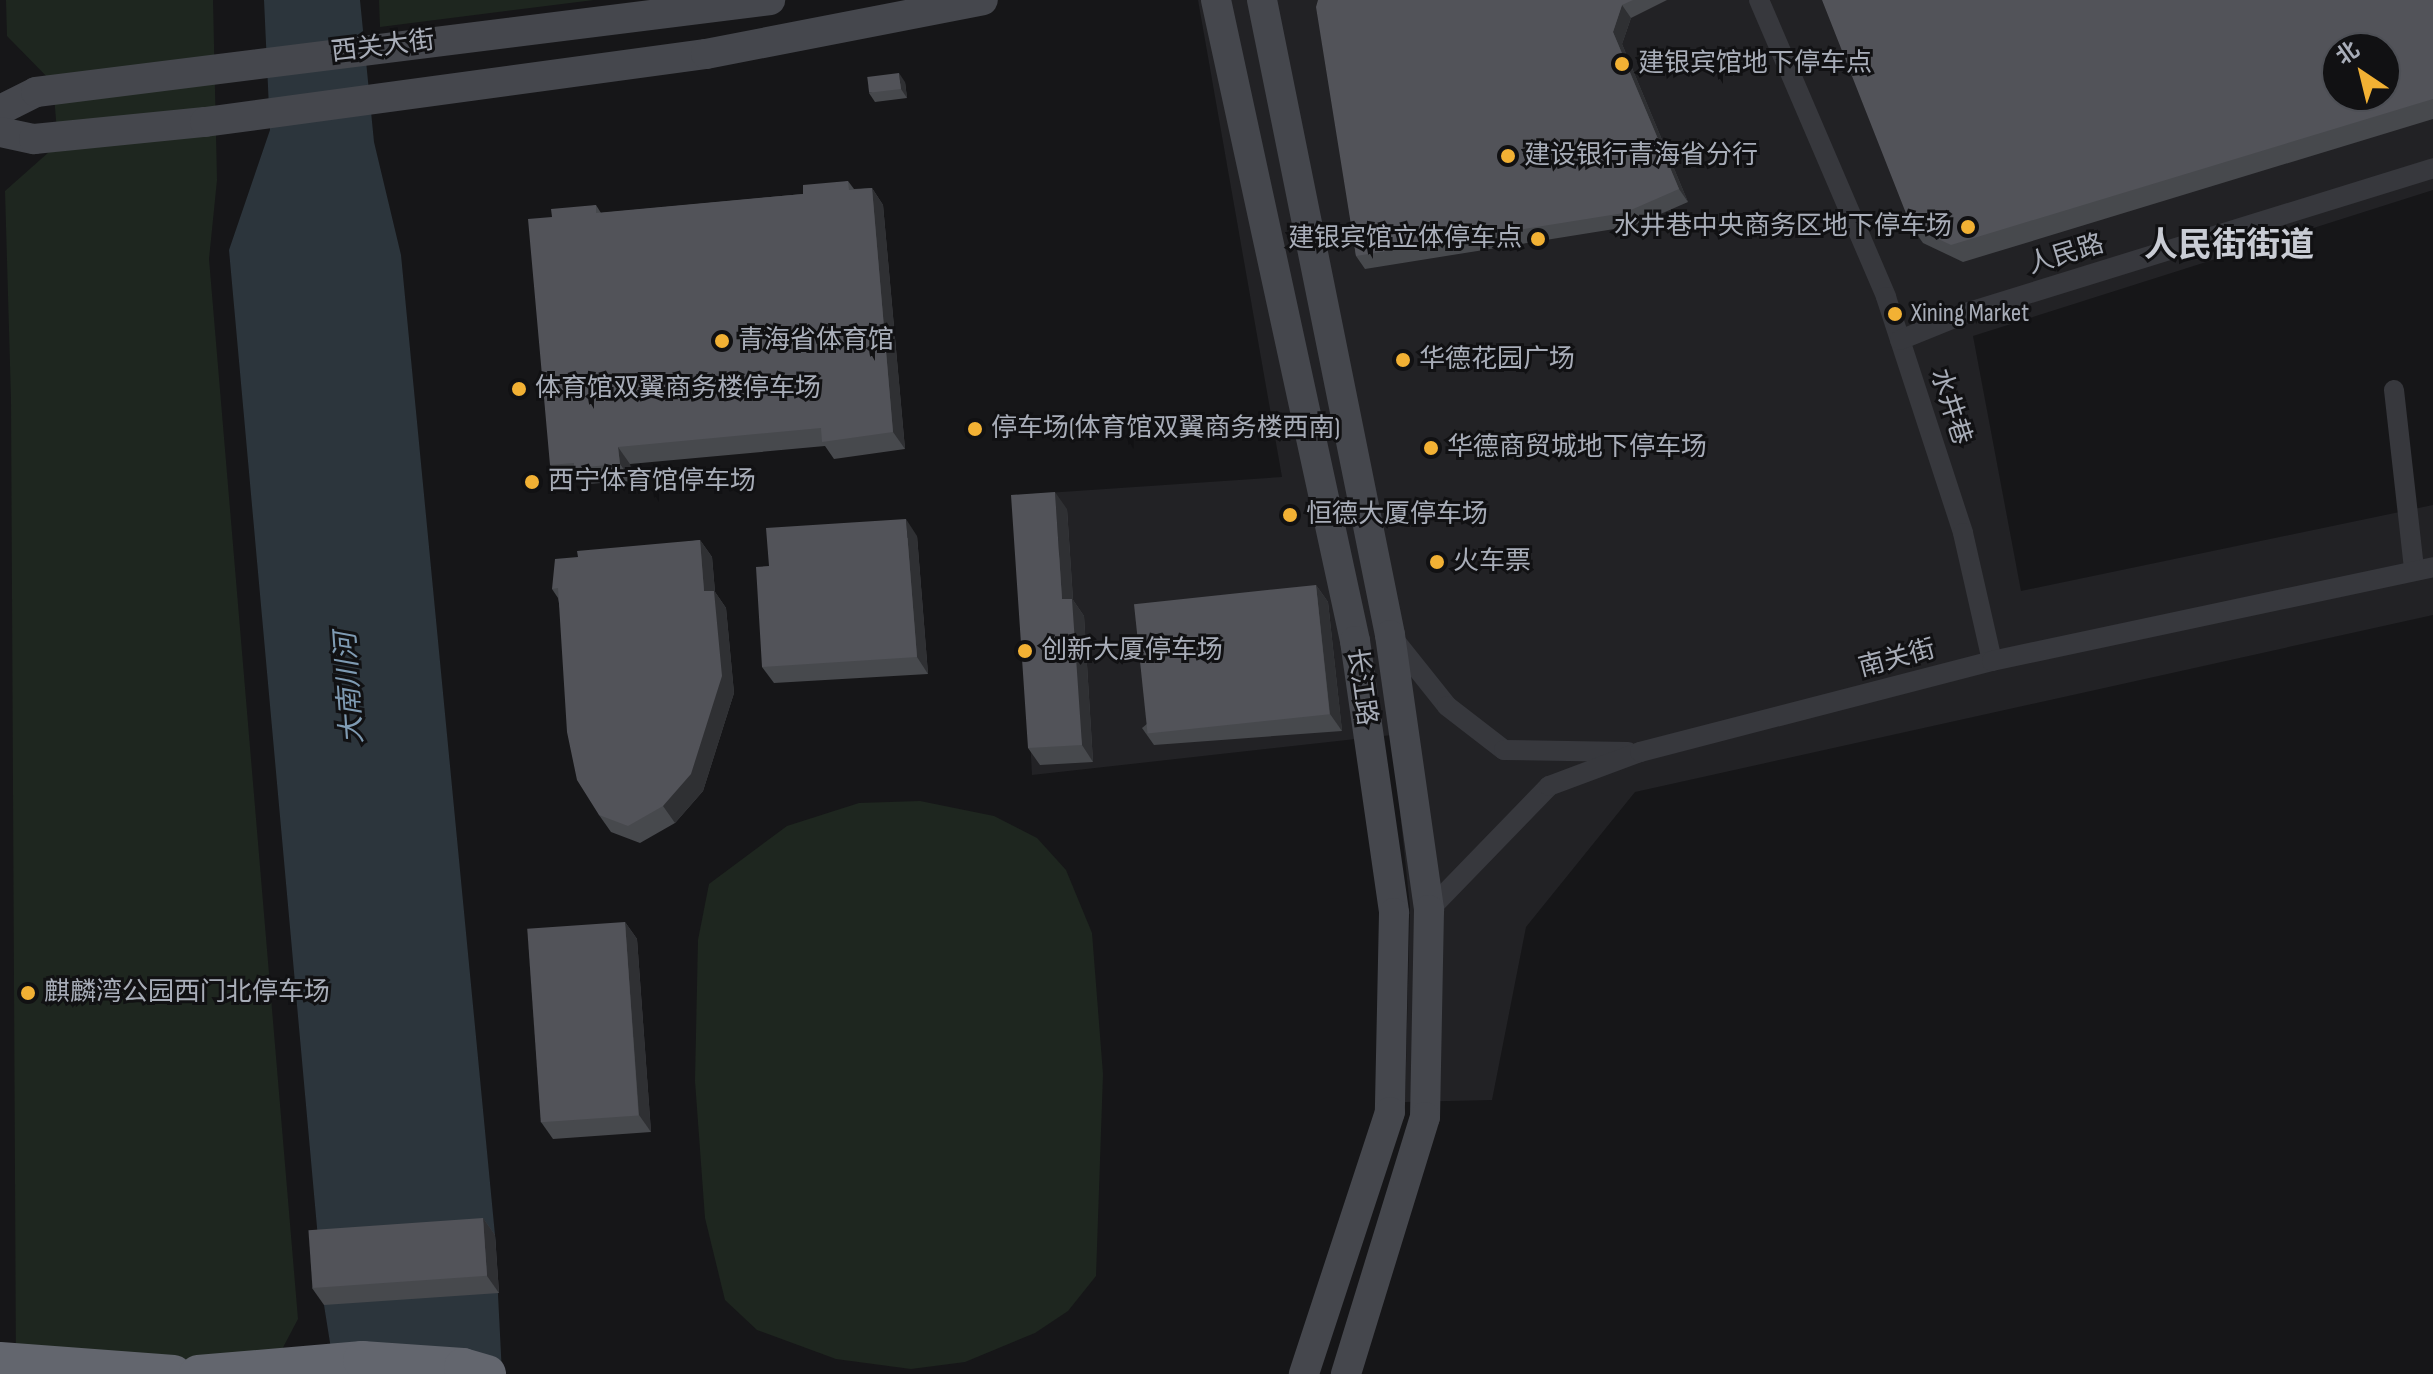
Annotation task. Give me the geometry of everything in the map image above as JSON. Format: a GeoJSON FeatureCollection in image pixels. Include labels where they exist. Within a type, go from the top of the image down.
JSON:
{"type":"FeatureCollection","features":[{"type":"Feature","properties":{"kind":"highway"},"geometry":{"type":"LineString","coordinates":[[198,1374],[362,1360],[463,1367],[487,1374]]}},
{"type":"Feature","properties":{"kind":"highway"},"geometry":{"type":"LineString","coordinates":[[0,1361],[174,1374]]}},
{"type":"Feature","properties":{"kind":"main road","name":"西关大街"},"geometry":{"type":"LineString","coordinates":[[0,110],[36,92],[394,44],[770,0]]}},
{"type":"Feature","properties":{"kind":"main road"},"geometry":{"type":"LineString","coordinates":[[0,132],[34,139],[403,95],[706,54],[983,0]]}},
{"type":"Feature","properties":{"kind":"main road","name":"长江路"},"geometry":{"type":"LineString","coordinates":[[1216,0],[1355,641],[1394,913],[1390,1112],[1304,1374]]}},
{"type":"Feature","properties":{"kind":"main road","name":"长江路"},"geometry":{"type":"LineString","coordinates":[[1262,0],[1390,635],[1429,910],[1425,1117],[1346,1374]]}},
{"type":"Feature","properties":{"kind":"street","name":"水井巷"},"geometry":{"type":"LineString","coordinates":[[1759,0],[1900,340],[1963,533],[1992,661]]}},
{"type":"Feature","properties":{"kind":"street","name":"人民路"},"geometry":{"type":"LineString","coordinates":[[1900,340],[1969,312],[2433,168]]}},
{"type":"Feature","properties":{"kind":"street"},"geometry":{"type":"LineString","coordinates":[[2394,390],[2424,568]]}},
{"type":"Feature","properties":{"kind":"street","name":"南关街"},"geometry":{"type":"LineString","coordinates":[[1429,910],[1549,786],[1640,752],[1992,661],[2424,568]]}},
{"type":"Feature","properties":{"kind":"street"},"geometry":{"type":"LineString","coordinates":[[1390,635],[1447,706],[1504,750],[1640,752]]}},
{"type":"Feature","properties":{"kind":"shaded area"},"geometry":{"type":"Polygon","coordinates":[[[6,0],[213,0],[217,180],[209,259],[298,1319],[269,1374],[16,1374],[11,399],[5,191],[58,144],[53,83],[7,36],[6,0]]]}},
{"type":"Feature","properties":{"kind":"shaded area"},"geometry":{"type":"Polygon","coordinates":[[[379,0],[594,0],[380,27],[379,0]]]}},
{"type":"Feature","properties":{"kind":"shaded area"},"geometry":{"type":"Polygon","coordinates":[[[1198,0],[2433,0],[2433,190],[1973,336],[2021,591],[2433,505],[2433,615],[1635,792],[1526,927],[1492,1100],[1405,1102],[1410,907],[1392,735],[1032,775],[1017,495],[1282,477],[1198,0]]]}},
{"type":"Feature","properties":{"kind":"shaded area"},"geometry":{"type":"Polygon","coordinates":[[[920,801],[994,816],[1037,838],[1066,870],[1092,933],[1103,1074],[1096,1276],[1068,1311],[1035,1333],[965,1362],[911,1369],[836,1359],[757,1330],[725,1300],[705,1218],[695,1081],[698,940],[709,884],[787,826],[859,803],[920,801]]]}},
{"type":"Feature","properties":{"kind":"water","name":"大南川河"},"geometry":{"type":"Polygon","coordinates":[[[264,0],[360,0],[374,142],[401,255],[495,1235],[502,1374],[335,1374],[324,1305],[229,250],[270,130],[264,0]]]}},
{"type":"Feature","properties":{"kind":"building","name":"建设银行青海省分行"},"geometry":{"type":"Polygon","coordinates":[[[1318,0],[1633,0],[1622,5],[1613,32],[1679,189],[1624,213],[1356,256],[1316,7],[1318,0]]]}},
{"type":"Feature","properties":{"kind":"building"},"geometry":{"type":"Polygon","coordinates":[[[1822,0],[2433,0],[2433,99],[2401,109],[2401,32],[2321,32],[2321,112],[2390,112],[1951,245],[1911,226],[1822,0]]]}},
{"type":"Feature","properties":{"kind":"building"},"geometry":{"type":"Polygon","coordinates":[[[899,73],[901,89],[869,93],[867,77],[899,73]]]}},
{"type":"Feature","properties":{"kind":"building","name":"青海省体育馆"},"geometry":{"type":"Polygon","coordinates":[[[848,181],[849,190],[872,188],[893,432],[822,442],[821,428],[618,447],[620,464],[574,468],[574,463],[550,465],[528,219],[552,217],[551,209],[596,205],[596,213],[803,194],[803,185],[848,181]]]}},
{"type":"Feature","properties":{"kind":"building"},"geometry":{"type":"Polygon","coordinates":[[[1055,492],[1062,599],[1072,599],[1082,745],[1028,748],[1011,495],[1055,492]]]}},
{"type":"Feature","properties":{"kind":"building"},"geometry":{"type":"Polygon","coordinates":[[[906,519],[917,657],[762,667],[756,567],[769,566],[766,528],[906,519]]]}},
{"type":"Feature","properties":{"kind":"building"},"geometry":{"type":"Polygon","coordinates":[[[700,540],[704,591],[714,591],[722,676],[691,774],[663,806],[628,826],[599,815],[577,780],[567,732],[558,588],[552,589],[555,559],[578,557],[577,551],[700,540]]]}},
{"type":"Feature","properties":{"kind":"building"},"geometry":{"type":"Polygon","coordinates":[[[1316,585],[1330,714],[1148,733],[1134,604],[1316,585]]]}},
{"type":"Feature","properties":{"kind":"building"},"geometry":{"type":"Polygon","coordinates":[[[625,922],[639,1116],[541,1122],[527,929],[625,922]]]}},
{"type":"Feature","properties":{"kind":"building"},"geometry":{"type":"Polygon","coordinates":[[[483,1218],[487,1276],[312,1288],[308,1230],[483,1218]]]}},
{"type":"Feature","properties":{"kind":"place","name":"建银宾馆地下停车点"},"geometry":{"type":"Point","coordinates":[1622,64]}},
{"type":"Feature","properties":{"kind":"place","name":"建设银行青海省分行"},"geometry":{"type":"Point","coordinates":[1508,156]}},
{"type":"Feature","properties":{"kind":"place","name":"水井巷中央商务区地下停车场"},"geometry":{"type":"Point","coordinates":[1968,227]}},
{"type":"Feature","properties":{"kind":"place","name":"建银宾馆立体停车点"},"geometry":{"type":"Point","coordinates":[1538,239]}},
{"type":"Feature","properties":{"kind":"place","name":"Xining Market"},"geometry":{"type":"Point","coordinates":[1895,314]}},
{"type":"Feature","properties":{"kind":"place","name":"青海省体育馆"},"geometry":{"type":"Point","coordinates":[722,341]}},
{"type":"Feature","properties":{"kind":"place","name":"华德花园广场"},"geometry":{"type":"Point","coordinates":[1403,360]}},
{"type":"Feature","properties":{"kind":"place","name":"体育馆双翼商务楼停车场"},"geometry":{"type":"Point","coordinates":[519,389]}},
{"type":"Feature","properties":{"kind":"place","name":"停车场(体育馆双翼商务楼西南)"},"geometry":{"type":"Point","coordinates":[975,429]}},
{"type":"Feature","properties":{"kind":"place","name":"华德商贸城地下停车场"},"geometry":{"type":"Point","coordinates":[1431,448]}},
{"type":"Feature","properties":{"kind":"place","name":"西宁体育馆停车场"},"geometry":{"type":"Point","coordinates":[532,482]}},
{"type":"Feature","properties":{"kind":"place","name":"恒德大厦停车场"},"geometry":{"type":"Point","coordinates":[1290,515]}},
{"type":"Feature","properties":{"kind":"place","name":"火车票"},"geometry":{"type":"Point","coordinates":[1437,562]}},
{"type":"Feature","properties":{"kind":"place","name":"创新大厦停车场"},"geometry":{"type":"Point","coordinates":[1025,651]}},
{"type":"Feature","properties":{"kind":"place","name":"麒麟湾公园西门北停车场"},"geometry":{"type":"Point","coordinates":[28,993]}},
{"type":"Feature","properties":{"kind":"district","name":"人民街街道"},"geometry":{"type":"Point","coordinates":[2229,246]}}]}
